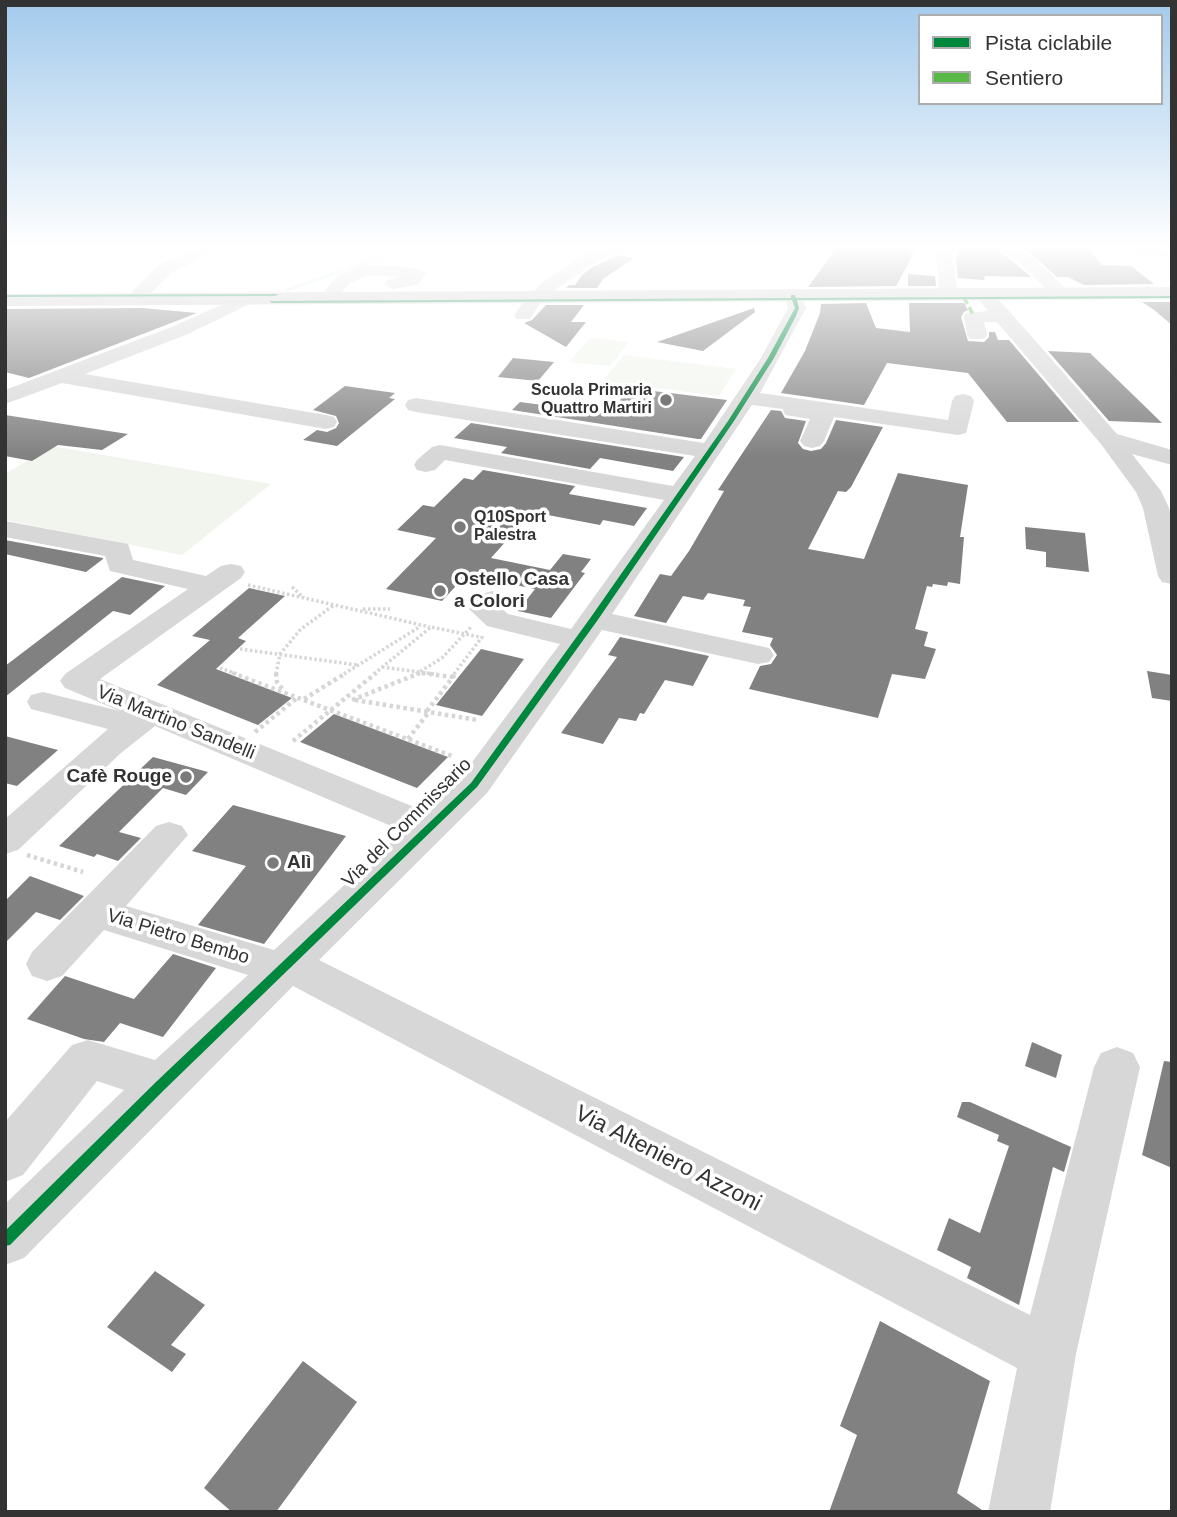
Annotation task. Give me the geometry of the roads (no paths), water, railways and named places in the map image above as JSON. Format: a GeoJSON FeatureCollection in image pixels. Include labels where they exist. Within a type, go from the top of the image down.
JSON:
{"type":"FeatureCollection","features":[{"type":"Feature","properties":{"kind":"street"},"geometry":{"type":"LineString","coordinates":[[5,398],[209,317]]}},
{"type":"Feature","properties":{"kind":"street","name":"Via del Commissario"},"geometry":{"type":"LineString","coordinates":[[9,1229],[474,785],[587,630],[711,451],[771,358],[793,317]]}},
{"type":"Feature","properties":{"kind":"street"},"geometry":{"type":"LineString","coordinates":[[977,335],[973,317],[979,317]]}},
{"type":"Feature","properties":{"kind":"street"},"geometry":{"type":"LineString","coordinates":[[1004,317],[1115,441],[1148,491],[1156,508],[1172,576]]}},
{"type":"Feature","properties":{"kind":"street"},"geometry":{"type":"LineString","coordinates":[[63,377],[326,422]]}},
{"type":"Feature","properties":{"kind":"street"},"geometry":{"type":"LineString","coordinates":[[743,400],[958,428],[963,401]]}},
{"type":"Feature","properties":{"kind":"street"},"geometry":{"type":"LineString","coordinates":[[743,400],[823,415],[812,441]]}},
{"type":"Feature","properties":{"kind":"street"},"geometry":{"type":"LineString","coordinates":[[416,405],[711,451]]}},
{"type":"Feature","properties":{"kind":"street"},"geometry":{"type":"LineString","coordinates":[[1115,441],[1172,458]]}},
{"type":"Feature","properties":{"kind":"street"},"geometry":{"type":"LineString","coordinates":[[426,465],[440,452],[679,495]]}},
{"type":"Feature","properties":{"kind":"street","name":"Via Martino Sandelli"},"geometry":{"type":"LineString","coordinates":[[5,529],[118,550],[120,565],[230,581],[76,681],[142,719],[430,828]]}},
{"type":"Feature","properties":{"kind":"street"},"geometry":{"type":"LineString","coordinates":[[492,600],[484,609],[498,620],[758,654]]}},
{"type":"Feature","properties":{"kind":"street"},"geometry":{"type":"LineString","coordinates":[[43,702],[142,719]]}},
{"type":"Feature","properties":{"kind":"street"},"geometry":{"type":"LineString","coordinates":[[14,831],[142,719]]}},
{"type":"Feature","properties":{"kind":"street","name":"Via Pietro Bembo"},"geometry":{"type":"LineString","coordinates":[[169,835],[96,912],[285,968]]}},
{"type":"Feature","properties":{"kind":"street"},"geometry":{"type":"LineString","coordinates":[[47,964],[96,912]]}},
{"type":"Feature","properties":{"kind":"street","name":"Via Alteniero Azzoni"},"geometry":{"type":"LineString","coordinates":[[285,968],[1048,1354]]}},
{"type":"Feature","properties":{"kind":"street"},"geometry":{"type":"LineString","coordinates":[[5,1159],[88,1059],[143,1076],[160,1086]]}},
{"type":"Feature","properties":{"kind":"street"},"geometry":{"type":"LineString","coordinates":[[1018,1512],[1048,1354],[1117,1067]]}},
{"type":"Feature","properties":{"kind":"place","name":"Scuola Primaria Quattro Martiri"},"geometry":{"type":"Point","coordinates":[666,400]}},
{"type":"Feature","properties":{"kind":"place","name":"Q10Sport Palestra"},"geometry":{"type":"Point","coordinates":[460,527]}},
{"type":"Feature","properties":{"kind":"place","name":"Ostello Casa a Colori"},"geometry":{"type":"Point","coordinates":[440,591]}},
{"type":"Feature","properties":{"kind":"place","name":"Cafè Rouge"},"geometry":{"type":"Point","coordinates":[186,777]}},
{"type":"Feature","properties":{"kind":"place","name":"Alì"},"geometry":{"type":"Point","coordinates":[273,863]}}]}
